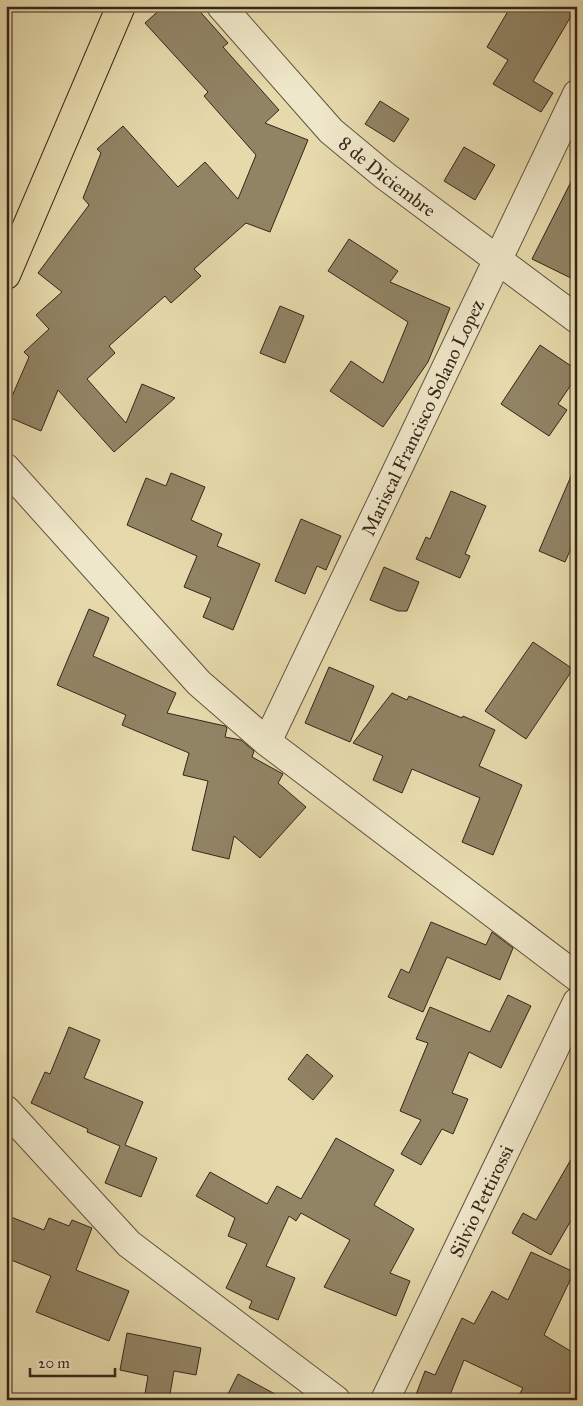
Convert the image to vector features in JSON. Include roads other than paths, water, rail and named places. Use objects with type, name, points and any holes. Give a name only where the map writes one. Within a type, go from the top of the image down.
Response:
[{"type":"main road","points":[[6,274],[121,6]]},
{"type":"street","name":"8 de Diciembre","points":[[221,6],[330,131],[384,175],[577,319]]},
{"type":"street","name":"Mariscal Francisco Solano Lopez","points":[[266,742],[577,94]]},
{"type":"street","points":[[6,468],[199,683],[266,742],[577,978]]},
{"type":"street","name":"Silvio Pettirossi","points":[[385,1400],[577,1002]]},
{"type":"street","points":[[6,1110],[129,1244],[336,1400]]}]
